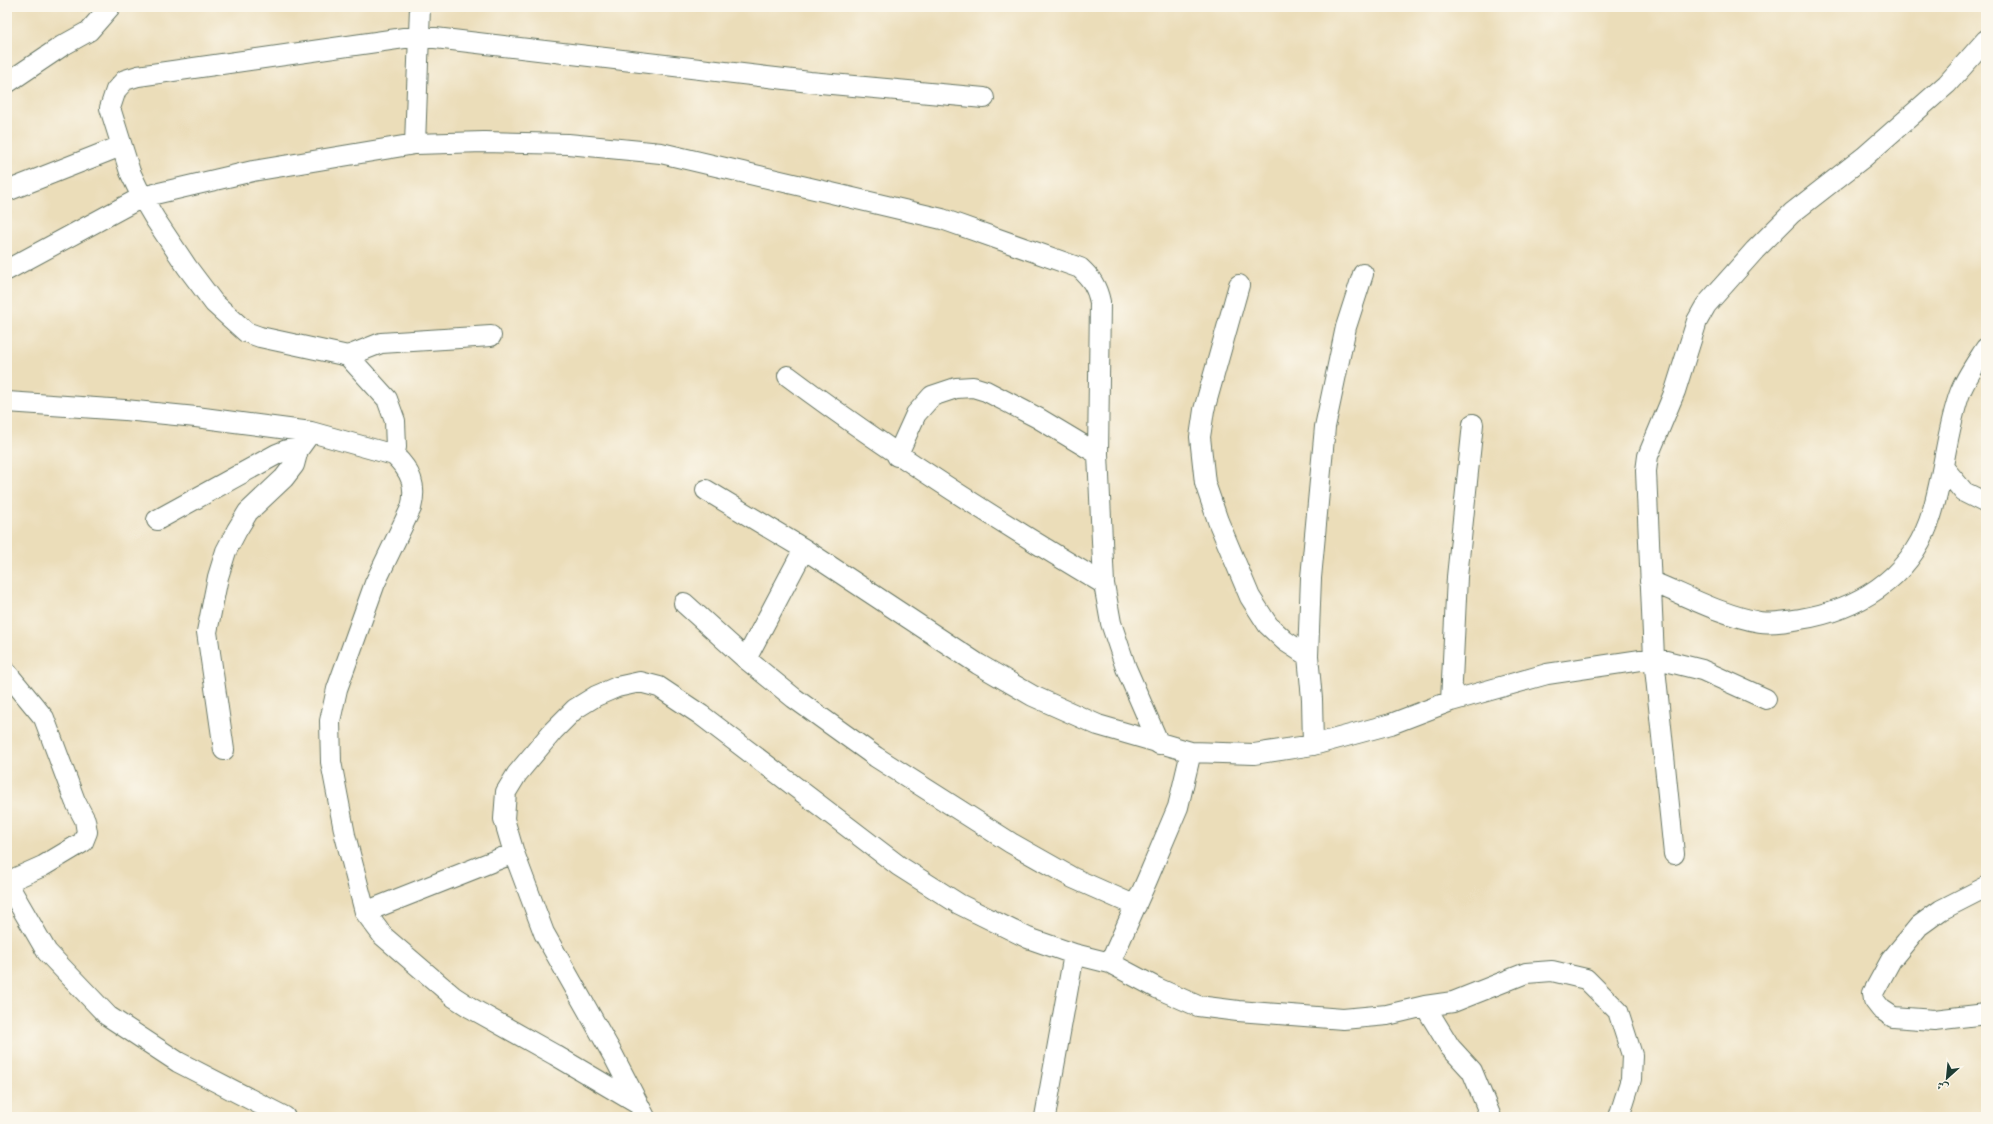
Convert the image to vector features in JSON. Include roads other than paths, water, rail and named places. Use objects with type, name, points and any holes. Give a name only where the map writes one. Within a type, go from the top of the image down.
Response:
[{"type":"street","points":[[7,84],[62,46],[89,31],[110,7]]},
{"type":"street","points":[[415,144],[420,7]]},
{"type":"street","points":[[491,336],[381,343],[348,356],[260,337],[246,332],[214,303],[187,267],[142,197],[121,146],[110,108],[116,90],[125,80],[138,76],[418,36],[810,82],[984,98]]},
{"type":"street","points":[[1674,854],[1654,658],[1646,485],[1648,456],[1675,391],[1697,321],[1706,305],[1755,250],[1792,213],[1864,157],[1947,84],[1986,40]]},
{"type":"street","points":[[7,270],[142,197],[253,171],[415,144],[484,142],[568,144],[661,152],[942,219],[1080,268],[1091,278],[1098,291],[1100,302],[1098,454],[1104,584],[1111,623],[1159,744]]},
{"type":"street","points":[[7,191],[121,146]]},
{"type":"street","points":[[1313,745],[1312,699],[1308,656],[1311,578],[1325,427],[1346,327],[1363,274]]},
{"type":"street","points":[[1239,285],[1204,410],[1200,437],[1205,482],[1218,521],[1250,597],[1268,624],[1285,642],[1308,656]]},
{"type":"street","points":[[1650,581],[1719,610],[1762,622],[1789,621],[1821,616],[1854,604],[1882,586],[1901,568],[1918,545],[1929,522],[1960,392],[1986,348]]},
{"type":"street","points":[[348,356],[386,399],[395,421],[396,447],[394,455]]},
{"type":"street","points":[[788,376],[897,456],[1104,584]]},
{"type":"street","points":[[897,456],[916,414],[932,396],[956,388],[973,387],[986,391],[1038,418],[1098,454]]},
{"type":"street","points":[[7,402],[125,410],[196,417],[311,432],[394,455],[406,466],[413,486],[414,497],[411,508],[373,590],[338,689],[330,721],[331,762],[345,835],[365,912],[383,936],[454,997],[555,1055],[641,1110]]},
{"type":"street","points":[[1450,701],[1457,577],[1474,424]]},
{"type":"street","points":[[224,750],[207,632],[218,577],[226,551],[248,512],[284,478],[294,465],[298,450],[311,432]]},
{"type":"street","points":[[157,520],[278,454],[287,450],[298,450]]},
{"type":"street","points":[[1943,467],[1964,492],[1986,503]]},
{"type":"street","points":[[706,490],[804,549],[978,664],[1033,696],[1098,726],[1191,752],[1254,754],[1313,745],[1391,724],[1450,701],[1547,674],[1654,658],[1702,670],[1766,699]]},
{"type":"street","points":[[746,659],[804,549]]},
{"type":"street","points":[[684,603],[746,659],[876,757],[1011,843],[1073,878],[1136,906]]},
{"type":"street","points":[[7,673],[44,718],[75,801],[85,820],[87,832],[82,842],[43,866],[7,883],[47,952],[108,1016],[178,1062],[285,1117]]},
{"type":"street","points":[[641,1110],[614,1057],[544,933],[514,853],[504,819],[506,792],[517,774],[552,731],[575,709],[617,687],[640,682],[659,687],[701,715],[899,866],[959,904],[1028,938],[1074,954],[1110,963],[1157,988],[1198,1006],[1238,1012],[1343,1019],[1387,1015],[1425,1006],[1453,1002],[1526,973],[1552,971],[1586,979],[1618,1011],[1632,1055],[1631,1079],[1619,1117]]},
{"type":"street","points":[[1110,963],[1178,807],[1191,752]]},
{"type":"street","points":[[365,912],[514,853]]},
{"type":"street","points":[[1986,887],[1941,910],[1919,926],[1891,960],[1873,993],[1874,1000],[1880,1010],[1893,1017],[1934,1020],[1986,1014]]},
{"type":"street","points":[[1045,1117],[1074,954]]},
{"type":"street","points":[[1425,1006],[1450,1047],[1472,1071],[1490,1117]]}]
